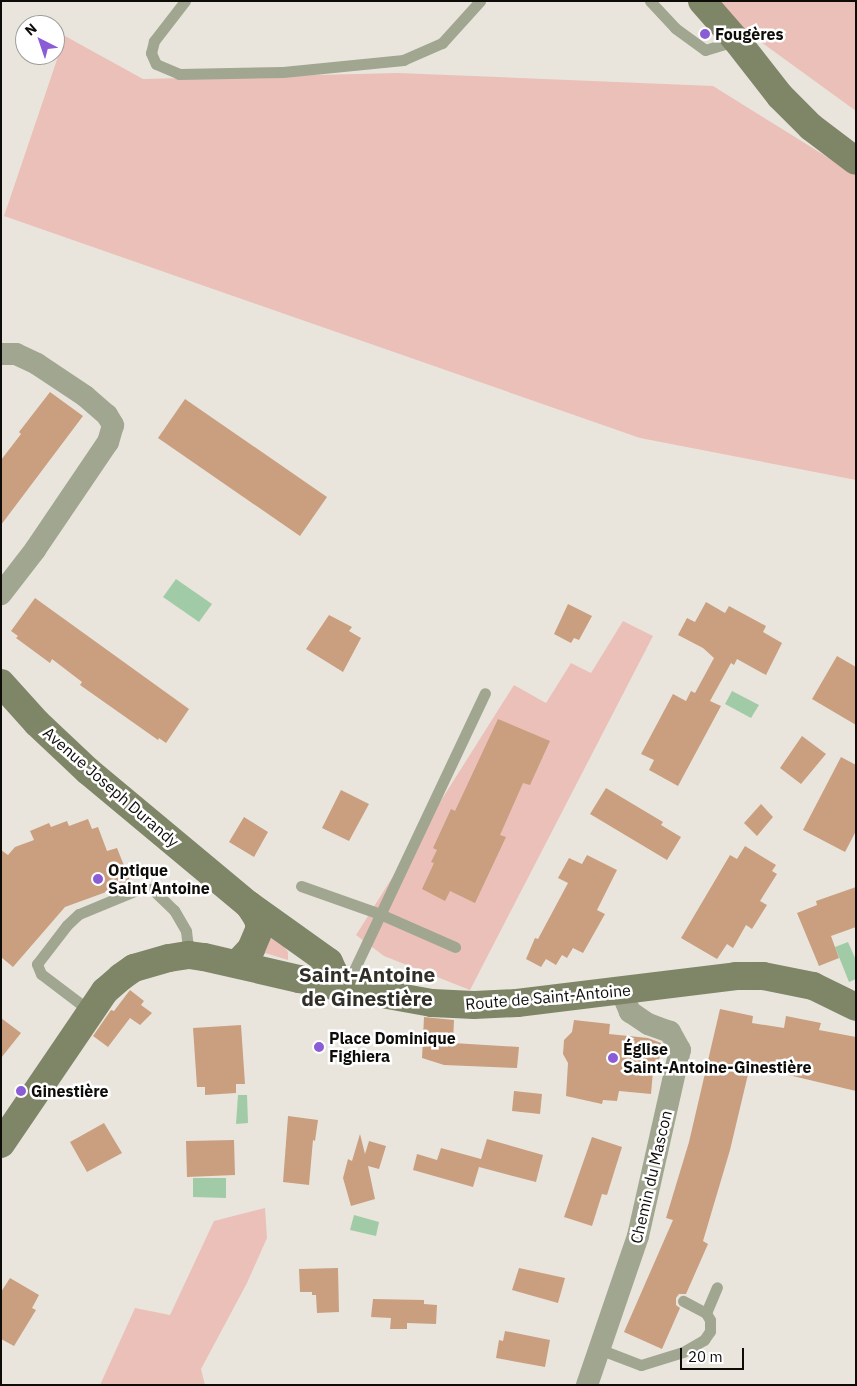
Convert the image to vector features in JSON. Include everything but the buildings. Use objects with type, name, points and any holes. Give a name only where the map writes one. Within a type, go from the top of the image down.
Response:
[{"type":"street","points":[[702,1],[737,40],[780,96],[811,127],[856,161]]},
{"type":"street","points":[[1,354],[16,354],[37,364],[85,396],[107,415],[113,425],[108,442],[35,550],[1,594]]},
{"type":"street","name":"Avenue Joseph Durandy","points":[[1,683],[37,723],[88,772],[249,905],[330,962],[339,987]]},
{"type":"street","points":[[238,964],[251,949],[260,928],[258,919],[249,905]]},
{"type":"street","points":[[283,928],[297,952],[299,979]]},
{"type":"street","points":[[1,1144],[104,991],[134,968],[169,958],[188,955]]},
{"type":"street","name":"Route de Saint-Antoine","points":[[188,955],[403,999],[474,1005],[517,1003],[736,976],[763,976],[813,986],[856,1007]]},
{"type":"street","name":"Chemin du Mascon","points":[[587,1385],[638,1236],[680,1050],[670,1032],[648,1024],[630,1012],[626,1002],[625,991]]},
{"type":"lane","points":[[185,1],[154,41],[152,53],[156,64],[179,74],[283,72],[403,60],[442,43],[480,1]]},
{"type":"lane","points":[[650,1],[676,28],[705,50],[737,40]]},
{"type":"lane","points":[[339,987],[380,914],[485,693]]},
{"type":"lane","points":[[301,886],[380,914],[455,947]]},
{"type":"lane","points":[[90,1010],[41,974],[37,964],[67,925],[79,914],[136,890],[152,889],[174,910],[186,931],[188,955]]},
{"type":"lane","points":[[706,1313],[717,1287]]},
{"type":"lane","points":[[599,1349],[641,1365],[683,1352],[704,1340],[710,1331],[710,1320],[706,1313],[683,1301]]},
{"type":"shaded area","points":[[715,1],[856,1],[856,111],[736,24]]},
{"type":"shaded area","points":[[65,36],[143,79],[398,73],[713,86],[856,175],[856,480],[640,438],[4,216],[55,65],[65,65]]},
{"type":"shaded area","points":[[176,579],[212,604],[199,622],[163,597]]},
{"type":"shaded area","points":[[623,621],[653,636],[470,990],[384,956],[356,935],[514,685],[546,703],[571,663],[591,673]]},
{"type":"shaded area","points":[[732,691],[759,705],[751,718],[725,704]]},
{"type":"shaded area","points":[[266,936],[276,936],[288,952],[288,960],[262,952]]},
{"type":"shaded area","points":[[848,942],[856,960],[856,979],[849,982],[835,947]]},
{"type":"shaded area","points":[[238,1095],[247,1095],[248,1123],[236,1124]]},
{"type":"shaded area","points":[[193,1178],[226,1178],[226,1198],[193,1197]]},
{"type":"shaded area","points":[[265,1208],[267,1238],[247,1283],[201,1369],[205,1385],[100,1385],[135,1308],[170,1315],[214,1221]]},
{"type":"shaded area","points":[[354,1215],[379,1222],[376,1236],[350,1230]]},
{"type":"place","name":"Fougères","points":[[705,34]]},
{"type":"place","name":"Optique Saint Antoine","points":[[98,879]]},
{"type":"place","name":"Place Dominique Fighiera","points":[[319,1047]]},
{"type":"place","name":"Église Saint-Antoine-Ginestière","points":[[613,1058]]},
{"type":"place","name":"Ginestière","points":[[21,1091]]},
{"type":"district","name":"Saint-Antoine de Ginestière","points":[[367,986]]}]
